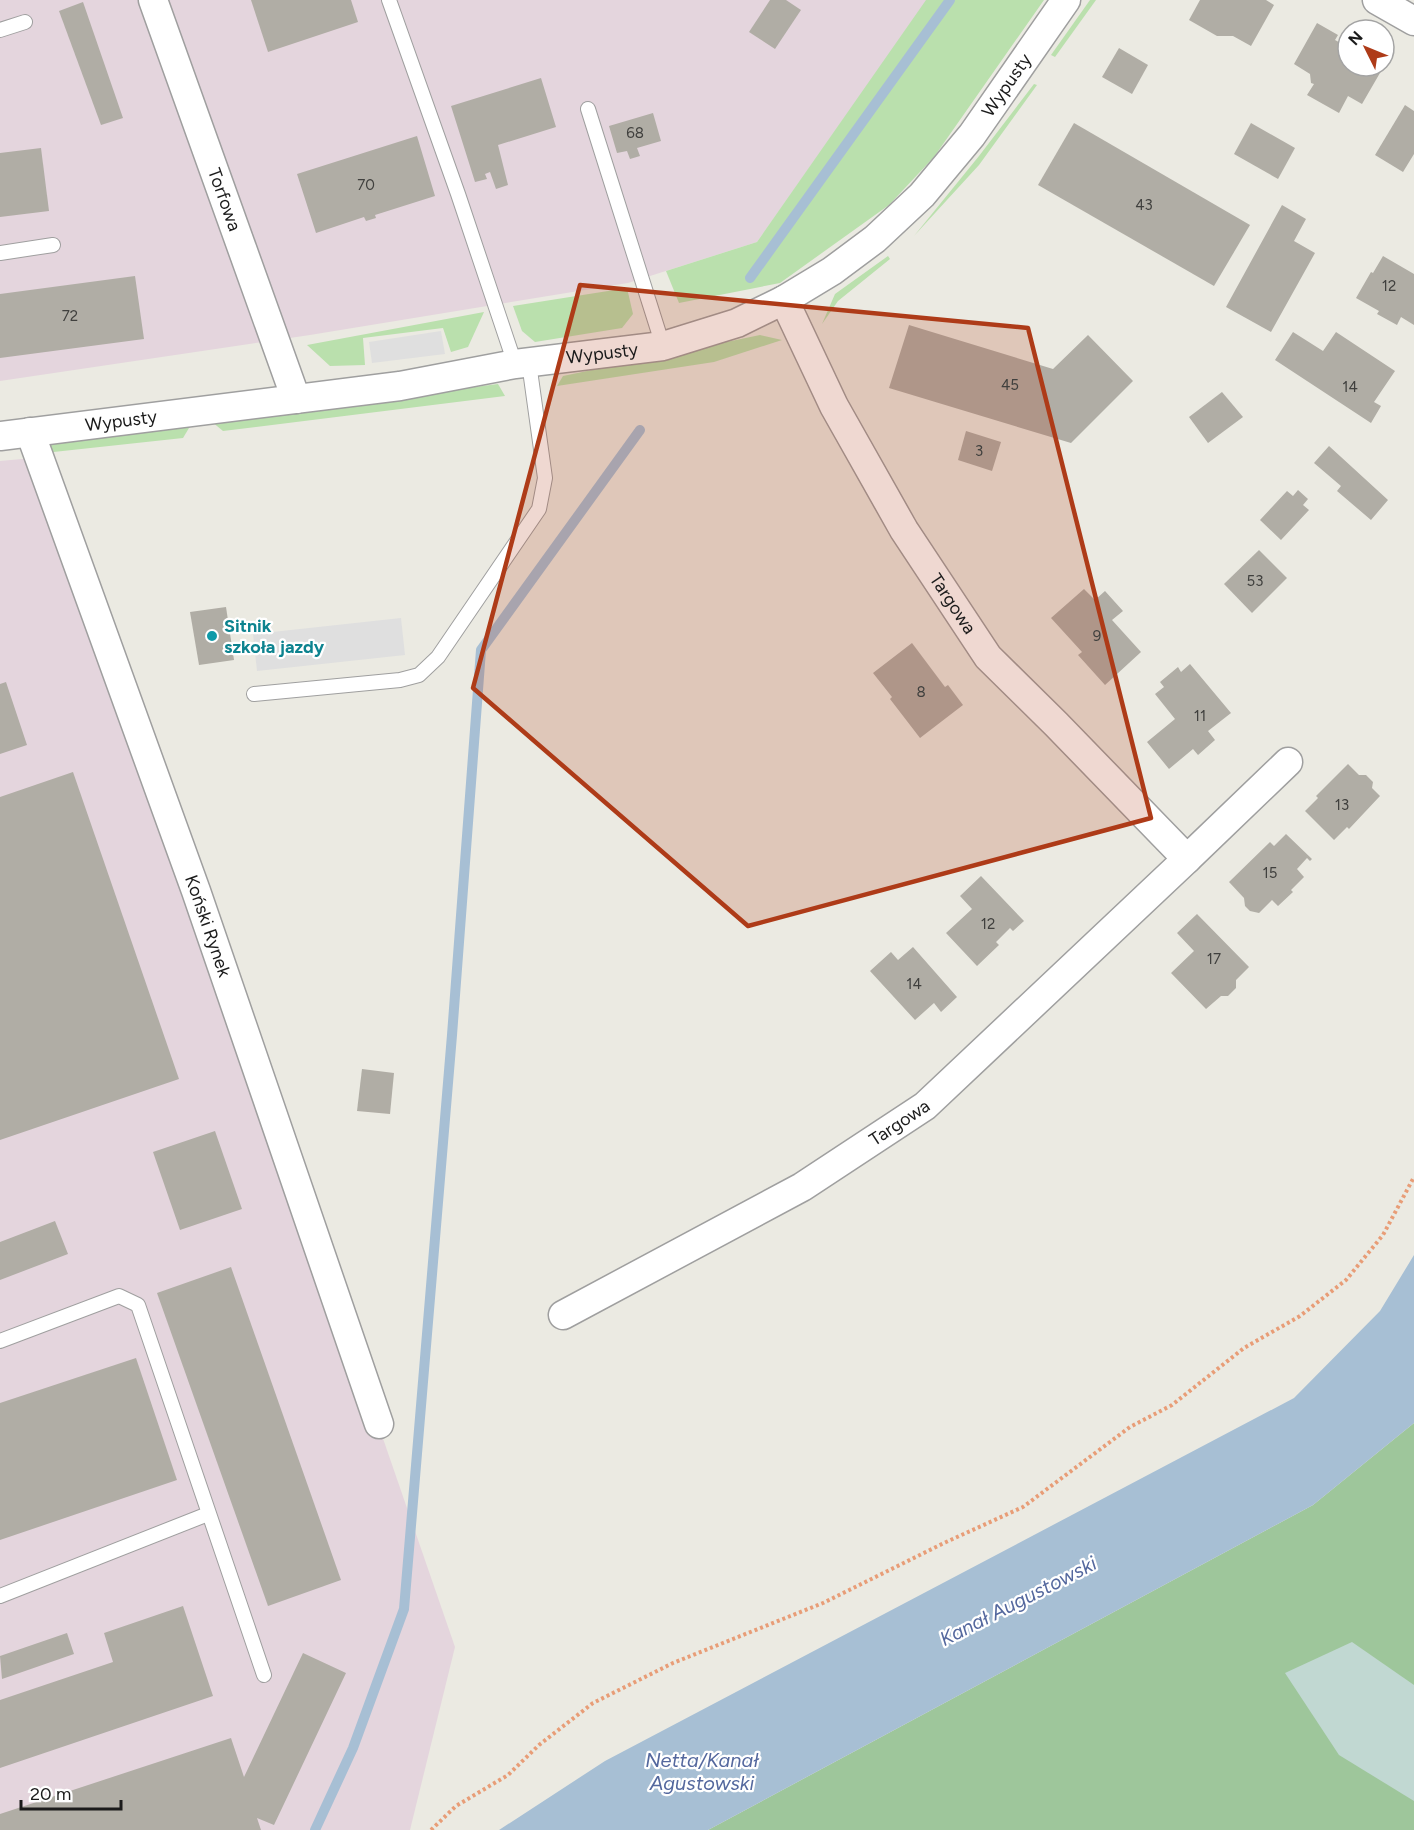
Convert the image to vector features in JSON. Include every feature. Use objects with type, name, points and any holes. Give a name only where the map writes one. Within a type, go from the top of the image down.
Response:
[{"type":"street","name":"Torfowa","points":[[153,0],[296,399]]},
{"type":"street","name":"Wypusty","points":[[0,436],[400,386],[522,363],[663,346],[737,323],[784,300],[832,271],[876,239],[922,195],[972,135],[1066,0]]},
{"type":"street","points":[[1377,0],[1414,21]]},
{"type":"street","name":"Targowa","points":[[784,300],[834,406],[904,530],[988,657],[1187,859]]},
{"type":"street","name":"Koński Rynek","points":[[30,432],[196,891],[379,1424]]},
{"type":"street","name":"Targowa","points":[[563,1315],[802,1187],[925,1106],[1288,762]]},
{"type":"lane","points":[[254,694],[400,680],[419,675],[438,657],[539,509],[545,478],[522,363],[458,194],[389,0]]},
{"type":"lane","points":[[0,30],[25,22]]},
{"type":"lane","points":[[588,109],[663,346]]},
{"type":"lane","points":[[0,253],[53,245]]},
{"type":"lane","points":[[0,1341],[119,1296],[138,1305],[264,1675]]},
{"type":"lane","points":[[0,1596],[208,1514]]},
{"type":"path","points":[[431,1830],[456,1806],[508,1775],[539,1745],[593,1703],[673,1664],[823,1603],[1023,1507],[1130,1427],[1172,1405],[1244,1348],[1300,1316],[1346,1280],[1383,1235],[1414,1177]]},
{"type":"highlighted area","points":[[580,285],[1028,328],[1151,818],[748,926],[473,688]]},
{"type":"shaded area","points":[[0,0],[927,0],[757,242],[628,283],[310,335],[0,381]]},
{"type":"shaded area","points":[[441,331],[445,354],[372,363],[369,342]]},
{"type":"shaded area","points":[[44,457],[455,1647],[410,1830],[0,1830],[0,461]]},
{"type":"shaded area","points":[[401,618],[405,655],[257,671],[253,634]]},
{"type":"shaded area","points":[[1352,1642],[1414,1685],[1414,1801],[1339,1755],[1285,1673]]},
{"type":"green space","points":[[926,0],[1044,0],[934,157],[889,205],[780,283],[679,303],[666,271],[757,242]]},
{"type":"green space","points":[[1090,0],[1096,0],[1055,57],[1051,55]]},
{"type":"green space","points":[[1034,84],[1037,85],[979,165],[914,236],[979,156]]},
{"type":"green space","points":[[888,256],[890,259],[838,301],[822,324],[835,294]]},
{"type":"green space","points":[[627,288],[633,314],[622,328],[535,342],[522,331],[513,306]]},
{"type":"green space","points":[[484,312],[468,347],[451,352],[443,328],[363,338],[365,365],[330,366],[307,345]]},
{"type":"green space","points":[[760,335],[782,340],[714,362],[557,386],[563,376]]},
{"type":"green space","points":[[498,384],[505,396],[223,431],[211,421]]},
{"type":"green space","points":[[192,423],[183,438],[35,454],[48,444]]},
{"type":"green space","points":[[1414,1423],[1414,1830],[708,1830],[1313,1505]]},
{"type":"water","name":"Netta/Kanał Agustowski","points":[[1414,1255],[1414,1423],[1313,1505],[708,1830],[499,1830],[605,1761],[1294,1398],[1380,1311]]},
{"type":"building","points":[[251,0],[351,0],[358,22],[268,52]]},
{"type":"building","points":[[770,0],[786,0],[801,10],[775,49],[749,32]]},
{"type":"building","points":[[1200,0],[1266,0],[1274,5],[1251,46],[1233,36],[1217,36],[1189,20]]},
{"type":"building","points":[[83,2],[123,118],[101,125],[59,11]]},
{"type":"building","points":[[1317,23],[1336,34],[1336,78],[1377,78],[1362,104],[1348,96],[1339,113],[1307,95],[1314,84],[1311,83],[1310,74],[1294,64]]},
{"type":"building","points":[[1119,48],[1148,65],[1132,94],[1102,77]]},
{"type":"building","points":[[541,78],[556,127],[498,145],[508,185],[496,189],[490,172],[485,174],[487,179],[475,182],[451,106]]},
{"type":"building","points":[[1405,105],[1414,111],[1414,154],[1403,172],[1375,155]]},
{"type":"building","points":[[653,113],[661,141],[637,148],[640,156],[630,159],[627,151],[617,153],[609,126]]},
{"type":"building","points":[[1074,123],[1250,225],[1214,286],[1038,185]]},
{"type":"building","points":[[1251,123],[1295,148],[1278,179],[1234,154]]},
{"type":"building","points":[[417,136],[435,196],[375,215],[376,218],[366,221],[364,217],[316,233],[297,174]]},
{"type":"building","points":[[41,148],[49,211],[0,217],[0,153]]},
{"type":"building","points":[[1282,205],[1306,219],[1294,241],[1315,253],[1271,332],[1226,307]]},
{"type":"building","points":[[1383,256],[1414,274],[1414,325],[1401,317],[1397,325],[1377,314],[1379,311],[1356,298]]},
{"type":"building","points":[[135,276],[144,339],[0,358],[0,294]]},
{"type":"building","points":[[909,325],[1053,369],[1088,335],[1133,381],[1071,443],[889,388]]},
{"type":"building","points":[[1293,332],[1323,351],[1336,332],[1395,371],[1374,402],[1381,406],[1371,423],[1275,360]]},
{"type":"building","points":[[1222,392],[1243,417],[1208,443],[1189,417]]},
{"type":"building","points":[[966,431],[1001,442],[992,471],[958,460]]},
{"type":"building","points":[[1329,446],[1388,500],[1371,520],[1337,491],[1341,486],[1314,463]]},
{"type":"building","points":[[1298,490],[1308,499],[1303,505],[1309,510],[1281,540],[1260,520],[1287,491],[1293,496]]},
{"type":"building","points":[[1259,550],[1287,578],[1252,613],[1224,584]]},
{"type":"building","points":[[1084,589],[1095,600],[1105,591],[1123,611],[1112,620],[1141,652],[1105,685],[1078,655],[1082,652],[1051,618]]},
{"type":"building","name":"Sitnik szkoła jazdy","points":[[226,607],[234,660],[199,665],[190,612]]},
{"type":"building","points":[[912,643],[945,687],[948,685],[963,705],[920,738],[873,673]]},
{"type":"building","points":[[1190,664],[1231,713],[1208,731],[1215,740],[1198,755],[1193,749],[1169,769],[1147,742],[1175,719],[1155,694],[1164,687],[1160,682],[1178,667],[1181,672]]},
{"type":"building","points":[[6,682],[27,745],[0,754],[0,684]]},
{"type":"building","points":[[1348,764],[1359,775],[1366,775],[1373,782],[1372,788],[1380,796],[1349,829],[1347,827],[1334,840],[1305,811],[1318,798],[1316,796]]},
{"type":"building","points":[[73,772],[179,1079],[0,1140],[0,797]]},
{"type":"building","points":[[1286,834],[1312,859],[1310,861],[1307,858],[1297,869],[1304,877],[1291,890],[1293,892],[1278,906],[1272,900],[1259,913],[1250,911],[1245,906],[1244,898],[1229,882],[1270,842],[1274,846]]},
{"type":"building","points":[[981,876],[1024,921],[1013,931],[1010,928],[996,942],[999,945],[977,966],[946,933],[972,909],[960,896]]},
{"type":"building","points":[[1197,914],[1249,967],[1236,980],[1236,988],[1228,996],[1221,996],[1206,1009],[1171,973],[1194,951],[1177,933]]},
{"type":"building","points":[[913,947],[957,997],[941,1012],[934,1003],[915,1020],[870,971],[891,952],[898,960]]},
{"type":"building","points":[[362,1069],[394,1073],[390,1114],[357,1111]]},
{"type":"building","points":[[215,1131],[242,1209],[180,1230],[153,1152]]},
{"type":"building","points":[[55,1221],[68,1254],[0,1280],[0,1242]]},
{"type":"building","points":[[231,1267],[341,1580],[268,1606],[157,1293]]},
{"type":"building","points":[[136,1358],[177,1480],[0,1540],[0,1403]]},
{"type":"building","points":[[183,1606],[213,1696],[0,1768],[0,1700],[113,1662],[104,1633]]},
{"type":"building","points":[[67,1633],[74,1654],[2,1679],[0,1656]]},
{"type":"building","points":[[303,1653],[346,1673],[274,1825],[257,1818],[261,1830],[0,1830],[0,1814],[231,1738],[244,1777]]},
{"type":"waterway","points":[[750,278],[950,0]]},
{"type":"waterway","points":[[315,1830],[353,1748],[404,1609],[452,1035],[481,650],[640,430]]},
{"type":"place","name":"Sitnik szkoła jazdy","points":[[212,636]]},
{"type":"water label","name":"Kanał Augustowski","points":[[1018,1601]]}]
